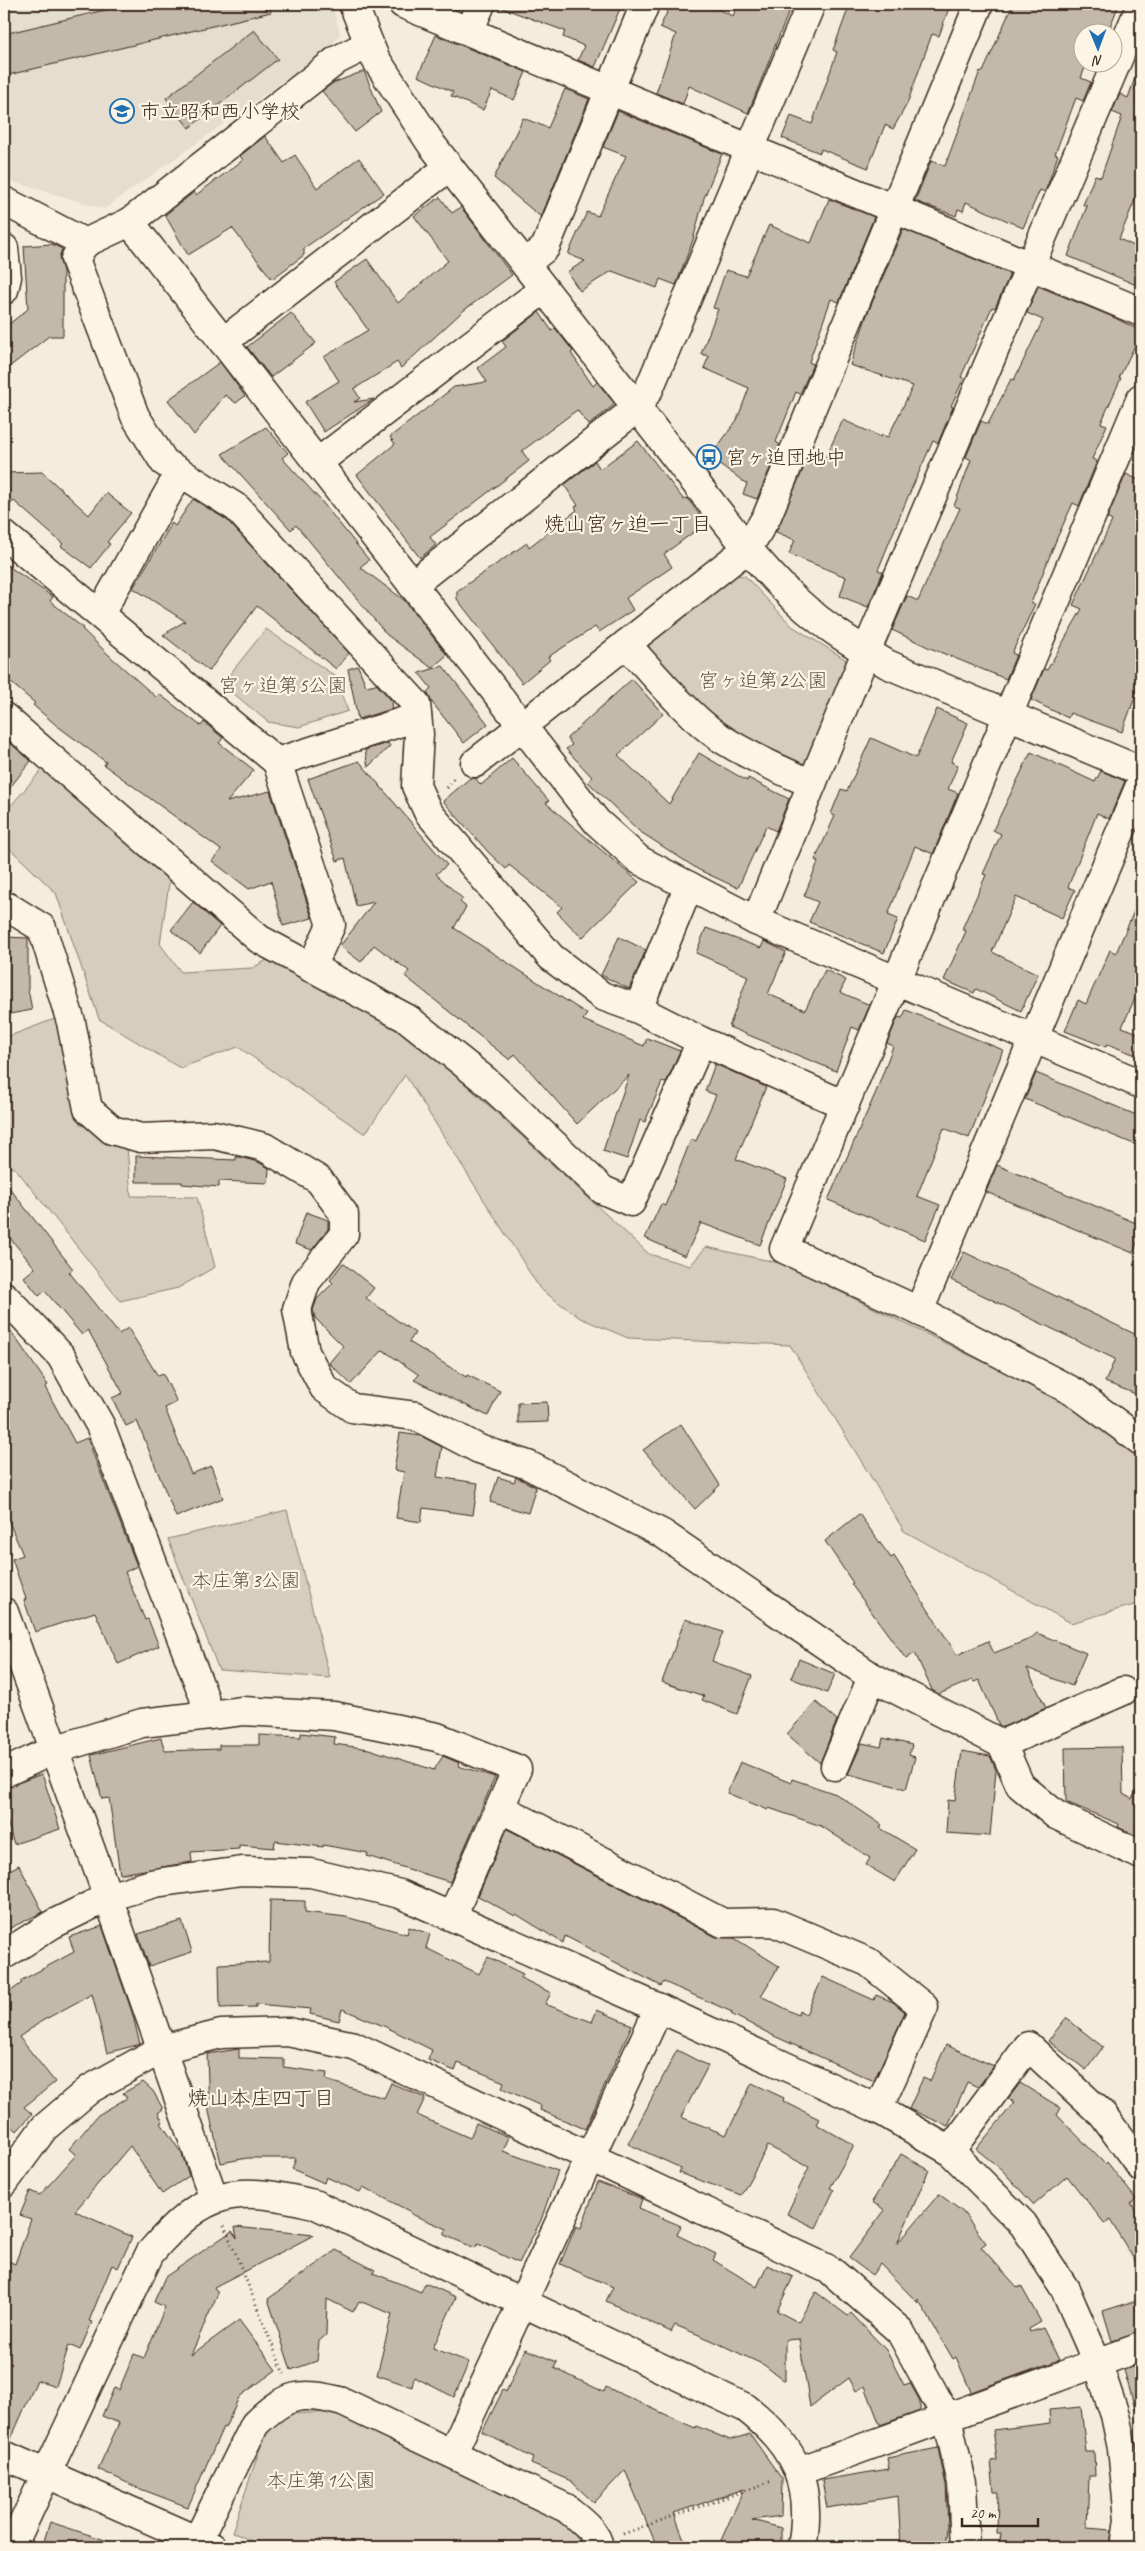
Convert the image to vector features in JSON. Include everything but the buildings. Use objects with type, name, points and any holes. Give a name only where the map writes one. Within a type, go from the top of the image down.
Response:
[{"type":"street","points":[[352,4],[369,44],[400,98],[449,167],[748,548],[800,605],[866,652],[887,664],[1141,771]]},
{"type":"street","points":[[403,4],[1141,312]]},
{"type":"street","points":[[469,31],[481,4]]},
{"type":"street","points":[[525,264],[544,248],[645,4]]},
{"type":"street","points":[[412,585],[637,408],[649,389],[811,4]]},
{"type":"street","points":[[475,763],[748,548],[767,516],[979,4]]},
{"type":"street","points":[[756,921],[866,652],[1141,5]]},
{"type":"street","points":[[369,44],[337,60],[130,222],[86,243],[75,259],[136,416],[164,462],[237,508],[416,704],[416,786],[428,812],[551,957],[602,996],[638,1009],[701,1041],[845,1105]]},
{"type":"street","points":[[223,342],[449,167]]},
{"type":"street","points":[[6,209],[86,243]]},
{"type":"street","points":[[130,222],[597,822],[639,860],[756,921],[1141,1084]]},
{"type":"street","points":[[4,248],[8,277],[4,290]]},
{"type":"street","points":[[317,463],[544,289]]},
{"type":"street","points":[[1141,398],[784,1249],[919,1311],[1076,1393],[1141,1441]]},
{"type":"street","points":[[100,614],[180,472]]},
{"type":"street","points":[[4,535],[277,762],[331,926],[311,968]]},
{"type":"street","points":[[626,644],[672,694],[718,736],[750,755],[812,784]]},
{"type":"street","points":[[4,717],[258,939],[408,1019],[486,1081],[603,1190],[631,1202],[701,1041]]},
{"type":"street","points":[[277,762],[417,717]]},
{"type":"street","points":[[919,1311],[1141,783]]},
{"type":"street","points":[[638,1009],[689,886]]},
{"type":"street","points":[[4,907],[8,907],[42,928],[71,1022],[88,1109],[112,1130],[141,1138],[214,1135],[264,1147],[319,1180],[344,1214],[344,1234],[306,1282],[297,1309],[305,1352],[324,1388],[352,1408],[416,1416],[479,1449],[528,1465],[663,1534],[872,1677],[1002,1744],[1020,1785],[1056,1815],[1141,1855]]},
{"type":"street","points":[[4,1296],[61,1356],[100,1425],[204,1697],[206,1715]]},
{"type":"street","points":[[4,1612],[108,1897],[214,2199]]},
{"type":"street","points":[[835,1766],[872,1677]]},
{"type":"street","points":[[1002,1744],[1123,1691]]},
{"type":"street","points":[[4,1773],[53,1750],[142,1723],[243,1711],[334,1716],[437,1737],[517,1769],[452,1916]]},
{"type":"street","points":[[500,1808],[723,1922],[773,1922],[868,1962],[924,2007],[878,2109]]},
{"type":"street","points":[[4,1955],[53,1924],[108,1897],[156,1883],[242,1870],[311,1873],[400,1894],[659,2008],[878,2109],[950,2151],[1023,2224],[1065,2289],[1097,2362],[1115,2415],[1132,2446],[1129,2519],[1125,2547]]},
{"type":"street","points":[[453,2452],[522,2300],[592,2156],[659,2008]]},
{"type":"street","points":[[4,2183],[44,2128],[82,2096],[162,2049],[221,2034],[288,2032],[354,2046],[592,2156],[830,2270],[900,2331],[947,2418],[962,2483],[965,2547]]},
{"type":"street","points":[[950,2151],[1028,2046],[1104,2115],[1141,2167]]},
{"type":"street","points":[[12,2547],[48,2474],[150,2253],[172,2228],[195,2209],[214,2199],[241,2193],[271,2194],[314,2204],[522,2300],[746,2408],[770,2426],[790,2453],[799,2471],[807,2520],[802,2547]]},
{"type":"street","points":[[799,2471],[1141,2347]]},
{"type":"street","points":[[4,2455],[201,2545],[255,2424],[270,2409],[285,2400],[313,2394],[343,2402],[453,2452],[566,2508],[587,2525],[599,2545]]},
{"type":"path","points":[[428,812],[460,770],[475,763]]},
{"type":"path","points":[[214,2199],[294,2398]]},
{"type":"path","points":[[599,2545],[799,2471]]},
{"type":"shaded area","name":"市立昭和西小学校","points":[[4,4],[332,4],[340,34],[330,48],[104,209],[14,182],[4,175]]},
{"type":"green space","name":"宮ヶ迫第2公園","points":[[729,574],[745,576],[792,626],[845,659],[848,676],[810,762],[801,766],[726,731],[649,653],[649,640]]},
{"type":"green space","name":"宮ヶ迫第5公園","points":[[266,629],[335,676],[348,711],[299,727],[268,722],[222,684]]},
{"type":"green space","points":[[44,767],[170,877],[160,944],[181,972],[252,968],[267,960],[407,1030],[649,1254],[690,1266],[706,1247],[784,1264],[1075,1407],[1141,1453],[1141,1603],[1071,1623],[904,1531],[790,1345],[628,1338],[580,1318],[540,1289],[405,1075],[365,1134],[238,1047],[180,1068],[99,1019],[56,893],[4,843],[4,806],[8,809]]},
{"type":"green space","points":[[57,1018],[80,1124],[127,1147],[131,1196],[197,1197],[215,1267],[178,1288],[120,1301],[16,1169],[4,1165],[4,1038]]},
{"type":"green space","name":"本庄第3公園","points":[[287,1510],[330,1678],[219,1670],[168,1539]]},
{"type":"green space","name":"本庄第1公園","points":[[332,2412],[572,2521],[589,2547],[264,2547],[232,2532],[266,2430],[289,2414]]},
{"type":"place","name":"市立昭和西小学校","points":[[122,111]]},
{"type":"place","name":"宮ヶ迫団地中","points":[[709,457]]},
{"type":"district","name":"焼山宮ヶ迫一丁目","points":[[628,524]]},
{"type":"district","name":"焼山本庄四丁目","points":[[261,2098]]}]
